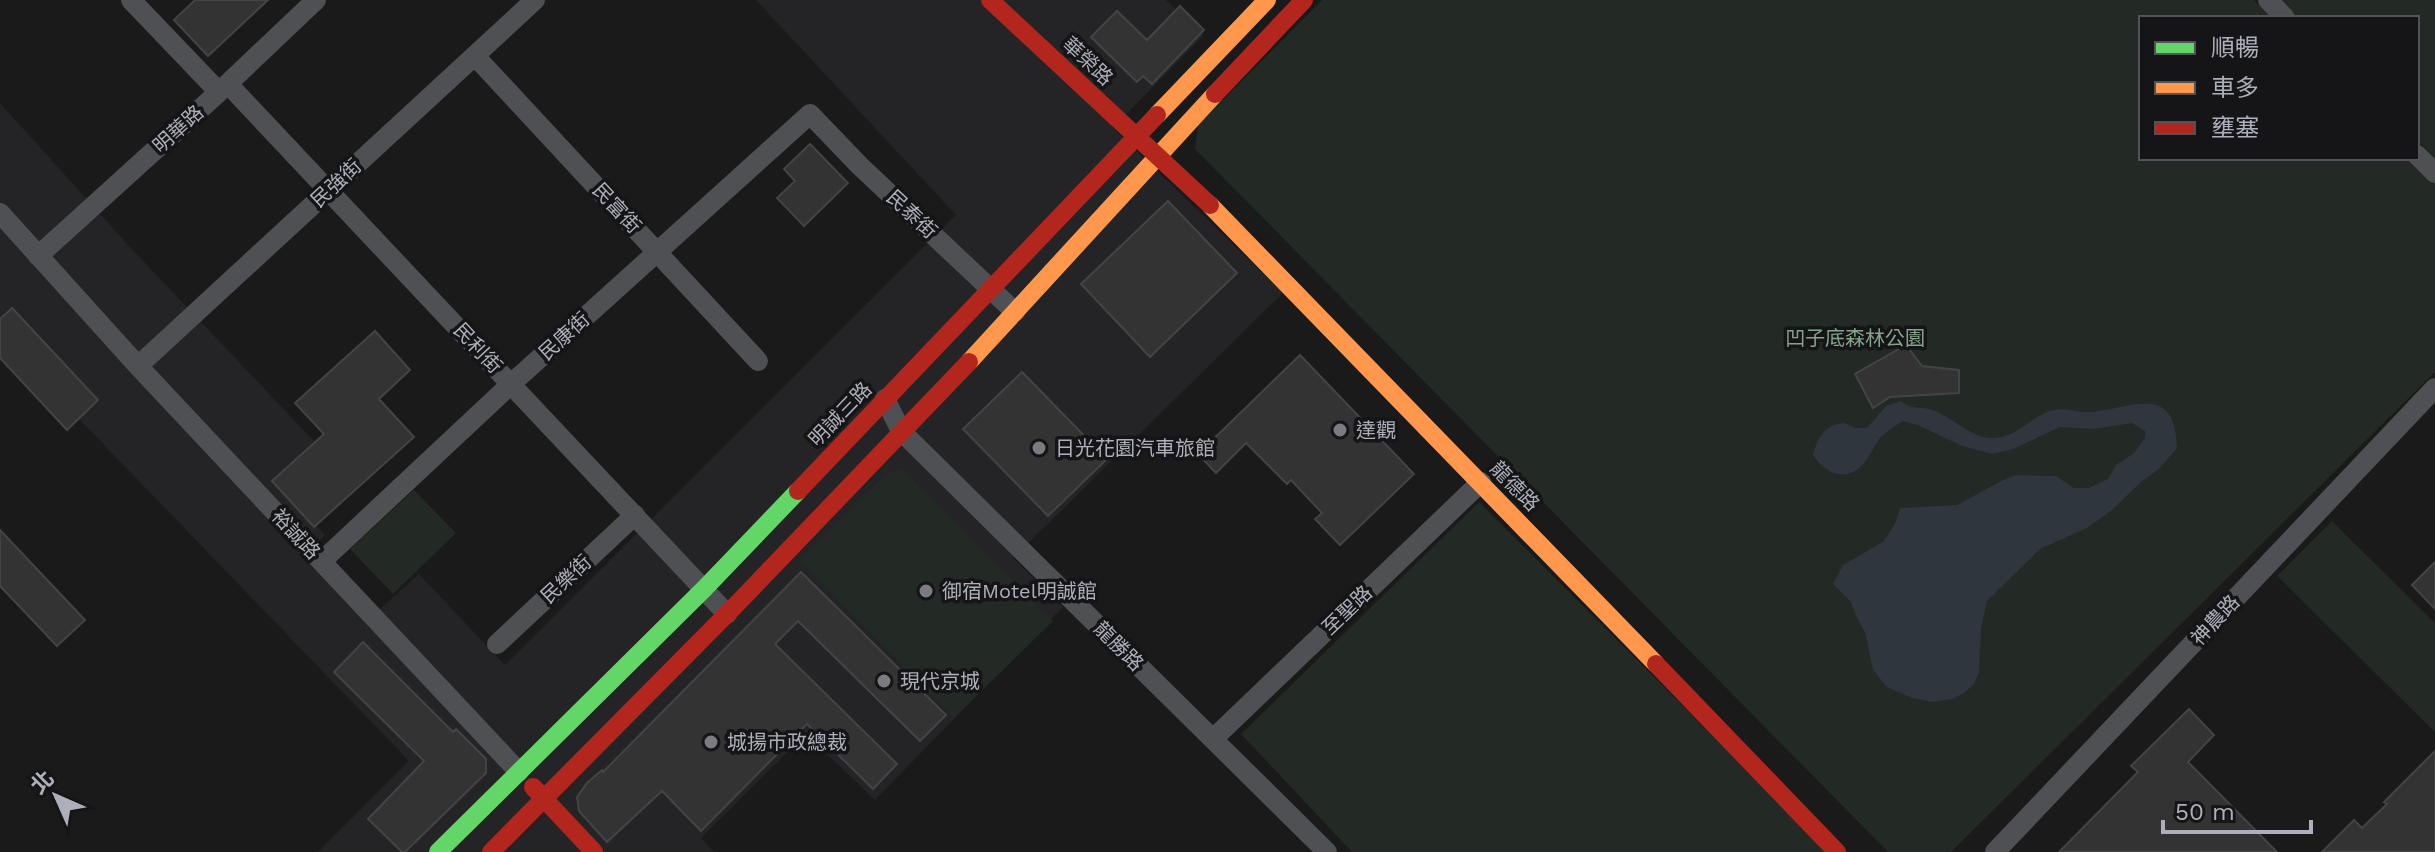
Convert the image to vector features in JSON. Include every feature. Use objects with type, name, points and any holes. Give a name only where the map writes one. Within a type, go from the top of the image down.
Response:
[{"type":"street","name":"民利街","points":[[131,0],[329,190],[727,614]]},
{"type":"street","name":"明華路","points":[[38,256],[224,88],[316,0]]},
{"type":"street","name":"民強街","points":[[138,366],[535,0]]},
{"type":"street","name":"華榮路","points":[[990,0],[1157,154]]},
{"type":"street","name":"明誠三路","points":[[438,852],[704,589],[1267,0]]},
{"type":"street","points":[[491,852],[727,614],[1015,312],[1157,154],[1304,0]]},
{"type":"street","points":[[2268,0],[2283,16]]},
{"type":"street","name":"民富街","points":[[475,56],[758,361]]},
{"type":"street","name":"民康街","points":[[322,561],[511,384],[810,114]]},
{"type":"street","name":"民泰街","points":[[810,114],[860,166],[1015,312]]},
{"type":"street","name":"龍德路","points":[[1157,154],[1481,482],[1837,852]]},
{"type":"street","points":[[2419,157],[2435,173]]},
{"type":"street","name":"裕誠路","points":[[0,213],[138,366],[594,852]]},
{"type":"street","name":"神農路","points":[[1995,852],[2435,388]]},
{"type":"street","name":"龍勝路","points":[[885,399],[901,431],[1327,852]]},
{"type":"street","name":"至聖路","points":[[1213,739],[1481,482]]},
{"type":"street","name":"民樂街","points":[[497,644],[635,515]]},
{"type":"shaded area","points":[[756,0],[1166,0],[1203,36],[1113,128],[1283,293],[1013,558],[1063,607],[875,800],[806,734],[701,838],[714,852],[318,852],[409,761],[0,337],[0,103],[129,246],[332,460],[291,498],[325,535],[315,546],[379,610],[419,574],[505,665],[956,215]]},
{"type":"shaded area","points":[[1901,401],[1911,407],[1937,412],[1974,433],[1990,438],[2007,436],[2042,414],[2055,410],[2092,412],[2149,404],[2169,414],[2177,448],[2159,469],[2112,510],[2087,528],[2040,549],[1987,601],[1981,628],[1979,672],[1974,684],[1952,699],[1933,702],[1912,698],[1887,687],[1873,670],[1865,632],[1851,602],[1833,584],[1843,565],[1883,542],[1895,524],[1900,508],[1957,505],[2016,475],[2056,476],[2074,488],[2089,488],[2108,479],[2116,465],[2134,453],[2145,438],[2145,431],[2132,423],[2094,429],[2060,427],[2013,449],[1992,454],[1962,446],[1903,421],[1877,441],[1865,462],[1852,473],[1831,472],[1813,455],[1820,437],[1831,426],[1844,423],[1855,428],[1867,428],[1886,406]]},
{"type":"green space","name":"凹子底森林公園","points":[[1322,0],[2254,0],[2270,16],[2139,16],[2139,160],[2413,160],[2435,182],[2435,372],[1951,852],[1888,852],[1195,149],[1198,125]]},
{"type":"green space","points":[[2279,0],[2435,0],[2435,158],[2419,142],[2419,16],[2295,16]]},
{"type":"green space","name":"御宿Motel明誠館","points":[[901,468],[1053,621],[954,718],[799,560],[887,473]]},
{"type":"green space","points":[[414,490],[456,533],[393,594],[350,549]]},
{"type":"green space","points":[[1479,502],[1829,852],[1352,852],[1241,734]]},
{"type":"green space","points":[[2332,521],[2435,623],[2435,732],[2277,576]]},
{"type":"building","points":[[195,0],[268,0],[208,56],[174,20]]},
{"type":"building","points":[[1180,6],[1204,30],[1152,84],[1143,76],[1137,82],[1091,37],[1117,11],[1147,40]]},
{"type":"building","points":[[810,144],[848,183],[804,226],[777,198],[795,181],[784,169]]},
{"type":"building","points":[[1168,201],[1237,273],[1150,357],[1081,284]]},
{"type":"building","points":[[12,308],[98,400],[67,430],[0,358],[0,319]]},
{"type":"building","points":[[375,331],[410,370],[379,399],[414,437],[314,527],[272,481],[324,434],[295,403]]},
{"type":"building","points":[[1906,345],[1922,366],[1959,370],[1959,393],[1890,397],[1873,408],[1855,374]]},
{"type":"building","points":[[1300,355],[1414,474],[1340,545],[1315,519],[1322,513],[1291,480],[1287,484],[1246,443],[1216,473],[1198,454]]},
{"type":"building","name":"日光花園汽車旅館","points":[[1022,372],[1107,459],[1048,516],[963,429]]},
{"type":"building","points":[[0,530],[85,620],[57,646],[0,586]]},
{"type":"building","points":[[2435,562],[2435,609],[2412,585]]},
{"type":"building","points":[[801,572],[946,715],[920,741],[798,621],[775,644],[897,764],[873,789],[807,724],[701,831],[662,791],[607,842],[579,811],[577,797],[587,783],[603,772]]},
{"type":"building","points":[[363,642],[453,732],[456,729],[486,759],[486,773],[405,852],[368,819],[424,761],[334,672]]},
{"type":"building","points":[[2189,709],[2214,735],[2188,762],[2277,852],[2059,852],[2138,772],[2131,766]]},
{"type":"building","points":[[2435,751],[2435,852],[2322,852],[2354,820],[2362,828]]},
{"type":"traffic: fast","points":[[438,852],[704,589],[798,491]]},
{"type":"traffic: slow","points":[[1157,115],[1267,0]]},
{"type":"traffic: slow","points":[[969,362],[1215,94]]},
{"type":"traffic: slow","points":[[1210,205],[1656,664]]},
{"type":"traffic: jam","points":[[990,0],[1210,205]]},
{"type":"traffic: jam","points":[[1215,94],[1304,0]]},
{"type":"traffic: jam","points":[[798,491],[1157,115]]},
{"type":"traffic: jam","points":[[491,852],[734,607],[969,362]]},
{"type":"traffic: jam","points":[[1656,664],[1837,852]]},
{"type":"traffic: jam","points":[[533,787],[594,852]]},
{"type":"place","name":"達觀","points":[[1340,430]]},
{"type":"place","name":"日光花園汽車旅館","points":[[1039,448]]},
{"type":"place","name":"御宿Motel明誠館","points":[[926,591]]},
{"type":"place","name":"現代京城","points":[[884,681]]},
{"type":"place","name":"城揚市政總裁","points":[[711,742]]}]
